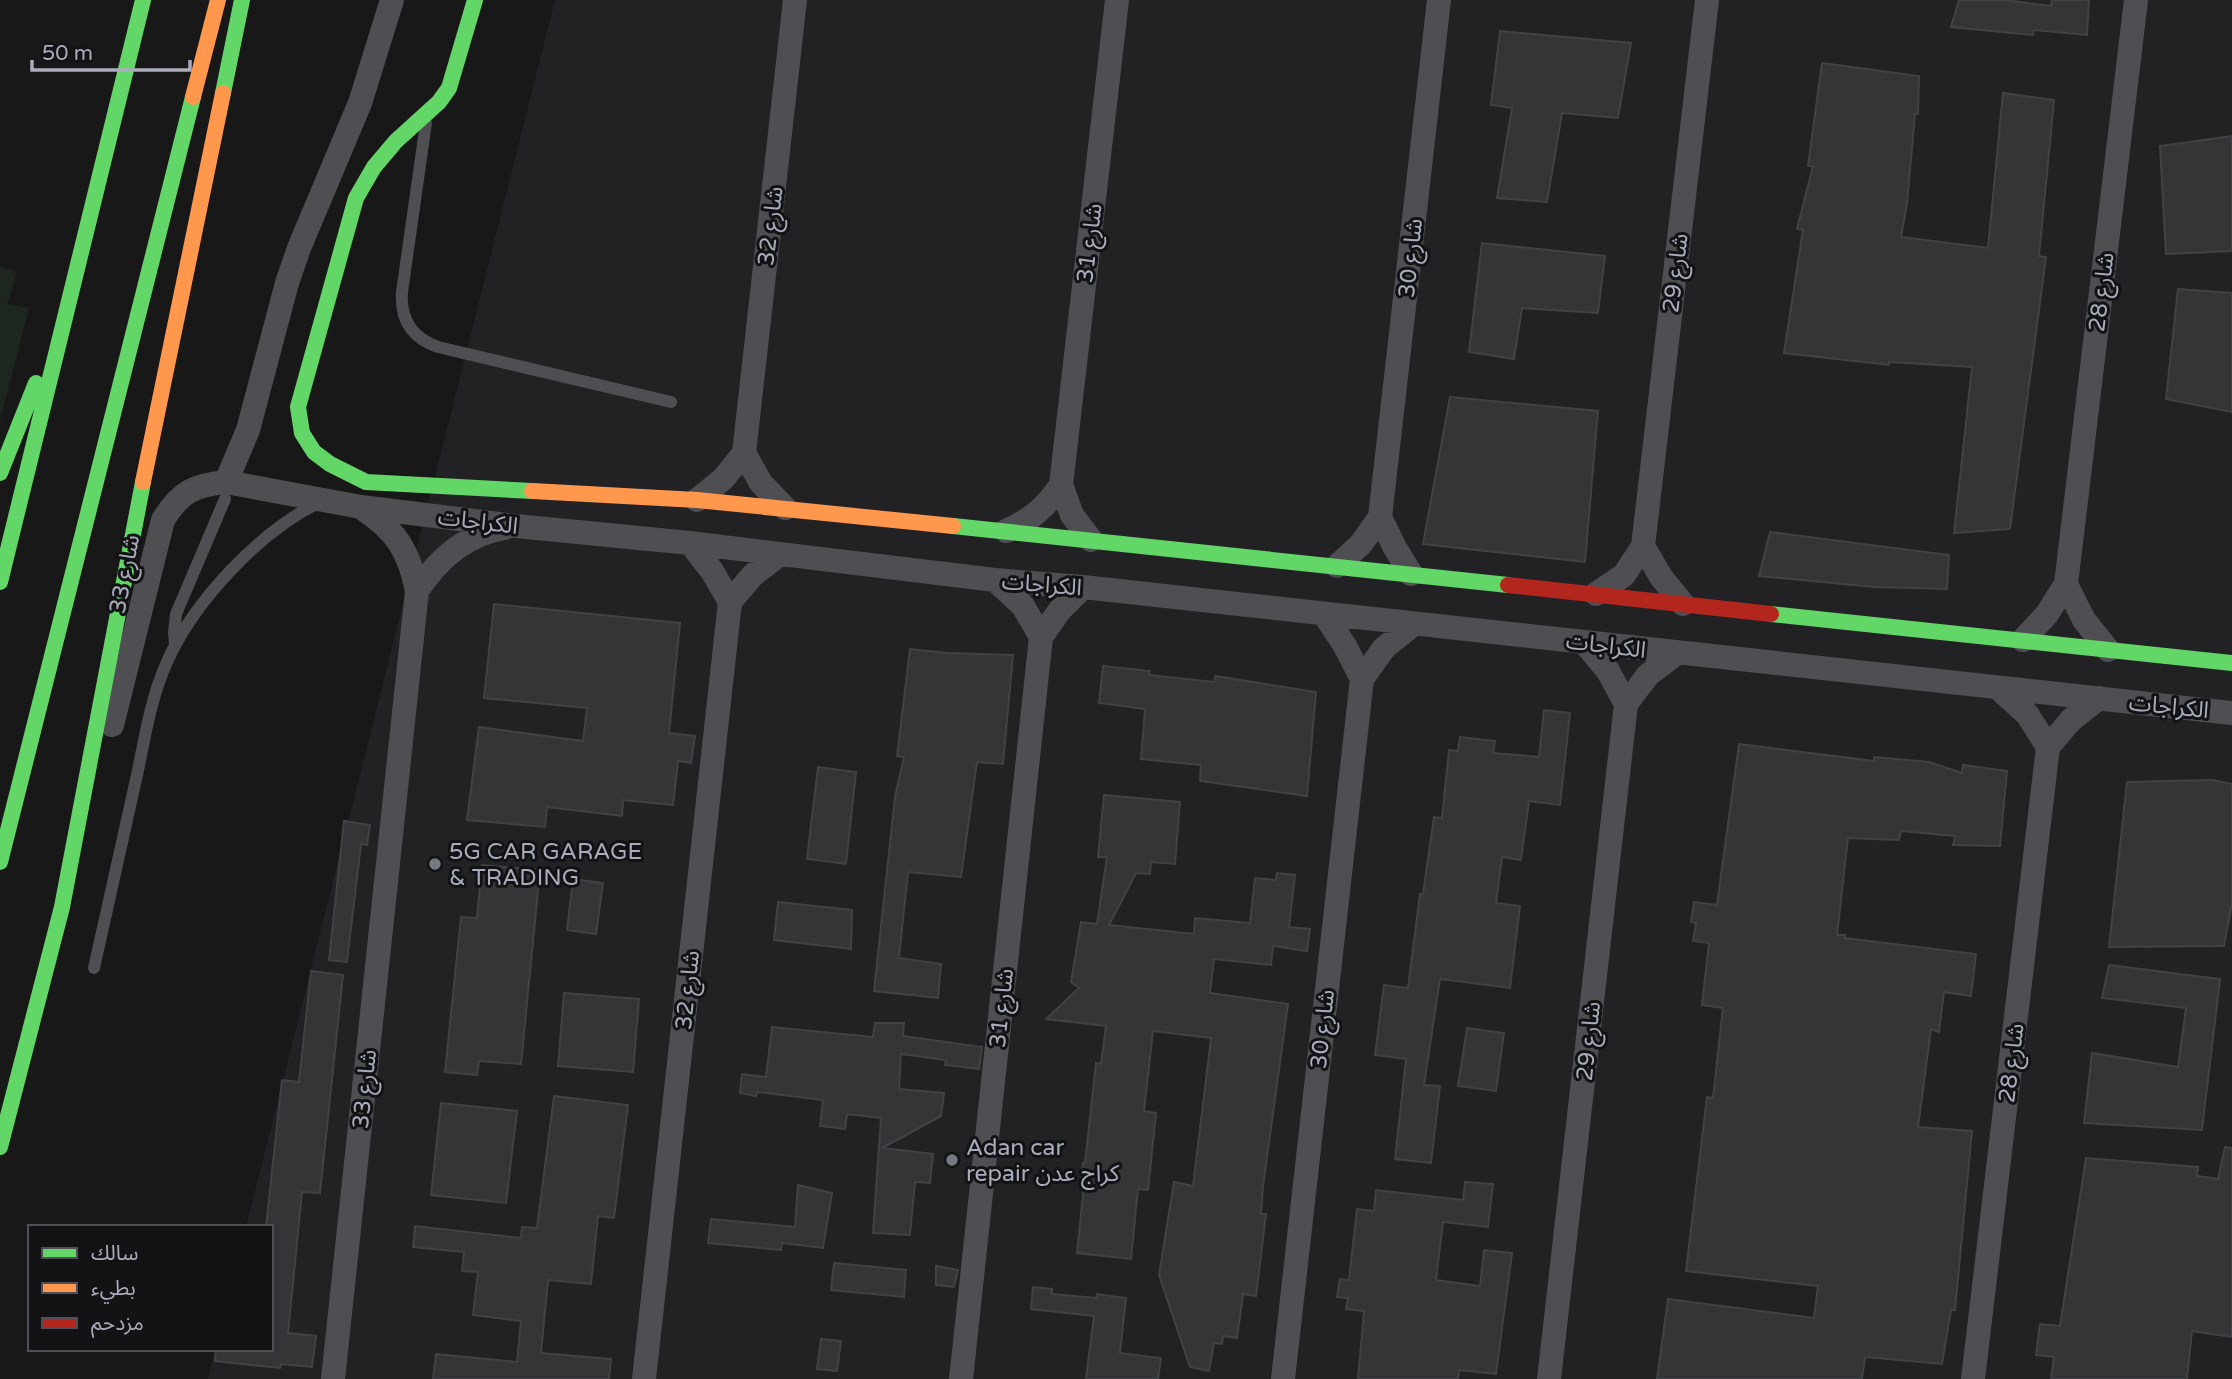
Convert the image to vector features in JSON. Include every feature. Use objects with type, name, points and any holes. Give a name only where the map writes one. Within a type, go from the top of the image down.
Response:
[{"type":"main road","points":[[0,582],[143,0]]},
{"type":"main road","name":"شارع 33","points":[[0,862],[218,0]]},
{"type":"main road","name":"شارع 33","points":[[0,1147],[62,907],[125,569],[242,0]]},
{"type":"main road","points":[[428,112],[449,88],[475,0]]},
{"type":"main road","name":"الكراجات","points":[[428,112],[396,141],[374,167],[356,198],[298,407],[303,436],[317,454],[339,469],[366,482],[697,500],[785,508],[2232,663]]},
{"type":"main road","points":[[0,473],[63,322]]},
{"type":"street","points":[[225,491],[248,430],[299,247],[359,103],[392,0]]},
{"type":"street","name":"شارع 32","points":[[744,453],[795,0]]},
{"type":"street","name":"شارع 31","points":[[1091,540],[1072,515],[1061,485],[1116,0]]},
{"type":"street","name":"شارع 30","points":[[1337,566],[1361,544],[1380,517],[1439,0]]},
{"type":"street","name":"شارع 29","points":[[1596,594],[1624,575],[1643,546],[1707,0]]},
{"type":"street","name":"شارع 28","points":[[2022,640],[2047,614],[2066,584],[2136,0]]},
{"type":"street","points":[[697,500],[723,479],[744,453],[761,483],[785,508]]},
{"type":"street","name":"الكراجات","points":[[83,804],[93,789],[106,757],[163,520],[173,504],[187,492],[204,484],[225,491],[516,526],[2232,713]]},
{"type":"street","points":[[1006,531],[1023,524],[1038,513],[1061,485]]},
{"type":"street","name":"شارع 33","points":[[333,1379],[417,591],[412,565],[400,541],[382,521],[360,507]]},
{"type":"street","points":[[1380,517],[1411,574]]},
{"type":"street","points":[[417,591],[442,559],[458,546],[496,529],[516,526]]},
{"type":"street","points":[[690,543],[712,571],[730,602],[752,575],[780,554]]},
{"type":"street","points":[[1643,546],[1661,577],[1683,604]]},
{"type":"street","points":[[995,580],[1023,606],[1041,637]]},
{"type":"street","points":[[2066,584],[2084,620],[2108,650]]},
{"type":"street","name":"شارع 31","points":[[961,1379],[1041,637],[1060,610],[1083,587]]},
{"type":"street","name":"شارع 32","points":[[644,1379],[730,602]]},
{"type":"street","points":[[1324,614],[1362,679]]},
{"type":"street","name":"شارع 30","points":[[1283,1379],[1362,679],[1384,648],[1414,624]]},
{"type":"street","points":[[1584,642],[1608,671],[1626,704],[1648,675],[1677,653]]},
{"type":"street","points":[[1998,688],[2027,714],[2048,747],[2071,720],[2099,698]]},
{"type":"street","name":"شارع 29","points":[[1549,1379],[1626,704]]},
{"type":"street","name":"شارع 28","points":[[1973,1379],[2048,747]]},
{"type":"lane","points":[[428,112],[401,292],[405,321],[413,333],[424,342],[438,347],[671,402]]},
{"type":"lane","points":[[176,644],[176,614],[225,491]]},
{"type":"lane","points":[[94,968],[154,699],[159,680],[176,644],[197,611],[257,544],[289,519],[323,501]]},
{"type":"shaded area","points":[[555,0],[2232,0],[2232,1379],[208,1379],[215,1351],[273,1351],[273,1225],[247,1225]]},
{"type":"shaded area","points":[[0,267],[17,272],[7,304],[29,308],[0,421]]},
{"type":"building","points":[[1959,0],[2004,0],[2051,6],[2052,0],[2089,0],[2087,35],[2034,30],[2033,35],[1951,27]]},
{"type":"building","points":[[1500,31],[1631,43],[1618,118],[1562,113],[1547,202],[1497,198],[1512,108],[1491,105]]},
{"type":"building","points":[[1822,63],[1919,76],[1918,114],[1915,114],[1907,203],[1901,237],[1988,248],[2003,93],[2054,100],[2039,256],[2046,257],[2010,529],[1954,533],[1972,367],[1889,362],[1889,365],[1784,353],[1803,230],[1797,229],[1813,166],[1808,166]]},
{"type":"building","points":[[2232,136],[2232,251],[2166,254],[2160,146]]},
{"type":"building","points":[[1482,243],[1605,256],[1598,313],[1522,308],[1514,359],[1469,352]]},
{"type":"building","points":[[2178,289],[2232,293],[2232,412],[2166,399]]},
{"type":"building","points":[[1450,397],[1598,411],[1585,562],[1423,544]]},
{"type":"building","points":[[1770,532],[1949,555],[1947,589],[1874,587],[1759,576]]},
{"type":"building","points":[[494,604],[680,623],[669,733],[695,736],[691,763],[678,761],[673,805],[623,800],[622,816],[547,807],[545,827],[467,820],[479,727],[583,741],[587,708],[484,698]]},
{"type":"building","points":[[910,649],[1013,655],[1003,764],[977,762],[961,877],[908,872],[899,958],[941,964],[938,998],[874,991],[895,797],[904,757],[897,756]]},
{"type":"building","points":[[1103,666],[1150,671],[1149,675],[1214,682],[1215,676],[1316,692],[1307,796],[1200,781],[1201,765],[1141,759],[1145,709],[1099,703]]},
{"type":"building","points":[[1544,710],[1570,713],[1560,805],[1529,801],[1521,860],[1502,857],[1496,903],[1520,906],[1510,988],[1440,979],[1424,1085],[1440,1086],[1431,1163],[1395,1159],[1406,1059],[1375,1055],[1384,985],[1408,988],[1420,894],[1423,894],[1434,817],[1442,818],[1449,750],[1458,751],[1460,737],[1495,741],[1493,753],[1539,757]]},
{"type":"building","points":[[1739,744],[1874,761],[1874,757],[1929,762],[1962,773],[1963,765],[2007,771],[2000,846],[1953,845],[1955,836],[1901,831],[1899,840],[1848,838],[1837,935],[1976,954],[1971,996],[1944,992],[1939,1032],[1931,1029],[1918,1127],[1972,1131],[1955,1310],[1951,1310],[1942,1364],[1865,1357],[1862,1379],[1657,1379],[1668,1299],[1814,1318],[1818,1286],[1686,1271],[1707,1097],[1713,1098],[1723,1008],[1702,1005],[1709,943],[1693,941],[1696,923],[1691,922],[1694,902],[1717,905]]},
{"type":"building","points":[[818,767],[856,772],[846,864],[807,859]]},
{"type":"building","points":[[2212,780],[2232,784],[2232,903],[2224,946],[2109,947],[2127,782]]},
{"type":"building","points":[[1104,795],[1180,802],[1175,864],[1151,862],[1150,874],[1136,873],[1109,925],[1194,934],[1195,918],[1250,923],[1255,878],[1276,880],[1277,873],[1295,875],[1289,927],[1310,929],[1307,951],[1273,946],[1271,965],[1214,959],[1210,993],[1288,1004],[1263,1186],[1261,1214],[1266,1214],[1256,1296],[1243,1294],[1237,1338],[1223,1336],[1222,1344],[1214,1343],[1209,1371],[1190,1367],[1159,1275],[1174,1182],[1193,1186],[1211,1038],[1153,1031],[1144,1111],[1156,1113],[1148,1190],[1138,1189],[1131,1259],[1077,1253],[1084,1185],[1080,1184],[1085,1163],[1096,1063],[1101,1064],[1106,1026],[1046,1019],[1079,988],[1071,982],[1081,922],[1097,924],[1107,857],[1098,857]]},
{"type":"building","points":[[344,821],[370,825],[367,845],[361,844],[347,962],[329,960]]},
{"type":"building","points":[[482,865],[540,870],[521,1064],[479,1061],[477,1075],[445,1072],[461,917],[477,918]]},
{"type":"building","points":[[573,879],[603,883],[596,934],[567,930]]},
{"type":"building","points":[[778,902],[852,910],[851,949],[774,940]]},
{"type":"building","points":[[2109,965],[2220,979],[2202,1130],[2084,1123],[2092,1053],[2178,1067],[2186,1008],[2102,998]]},
{"type":"building","points":[[311,971],[343,975],[320,1193],[302,1192],[288,1333],[316,1336],[312,1367],[281,1364],[280,1368],[215,1361],[216,1351],[273,1351],[273,1225],[266,1225],[282,1080],[299,1082]]},
{"type":"building","points":[[564,993],[639,999],[633,1072],[558,1066]]},
{"type":"building","points":[[875,1023],[904,1023],[903,1036],[982,1047],[979,1069],[945,1065],[946,1060],[901,1054],[899,1089],[944,1093],[941,1116],[882,1148],[933,1154],[930,1183],[915,1182],[910,1235],[873,1233],[881,1118],[847,1114],[845,1129],[820,1126],[823,1100],[757,1092],[756,1096],[740,1093],[742,1074],[766,1077],[772,1027],[873,1037]]},
{"type":"building","points":[[1467,1028],[1504,1033],[1496,1091],[1458,1086]]},
{"type":"building","points":[[554,1096],[628,1105],[614,1218],[598,1216],[591,1284],[548,1280],[541,1353],[611,1359],[609,1379],[433,1379],[436,1354],[517,1362],[521,1321],[473,1315],[478,1272],[462,1271],[464,1252],[413,1247],[415,1226],[521,1238],[522,1227],[537,1228]]},
{"type":"building","points":[[441,1103],[517,1111],[506,1203],[431,1195]]},
{"type":"building","points":[[2225,1147],[2232,1148],[2232,1337],[2192,1331],[2187,1379],[2051,1379],[2054,1357],[2036,1355],[2040,1324],[2060,1326],[2086,1158],[2198,1167],[2197,1176],[2218,1179]]},
{"type":"building","points":[[1465,1182],[1493,1184],[1488,1227],[1443,1222],[1436,1280],[1480,1286],[1484,1250],[1512,1253],[1496,1374],[1459,1370],[1458,1379],[1358,1379],[1364,1311],[1346,1309],[1348,1298],[1337,1297],[1340,1279],[1349,1280],[1357,1209],[1374,1211],[1376,1190],[1463,1200]]},
{"type":"building","points":[[798,1185],[832,1193],[823,1248],[782,1243],[781,1250],[708,1243],[711,1219],[795,1227]]},
{"type":"building","points":[[834,1263],[906,1270],[904,1297],[831,1290]]},
{"type":"building","points":[[936,1266],[958,1270],[954,1287],[936,1285]]},
{"type":"building","points":[[1033,1287],[1052,1289],[1052,1294],[1096,1298],[1097,1294],[1126,1298],[1120,1353],[1161,1358],[1158,1379],[1086,1379],[1094,1316],[1031,1309]]},
{"type":"building","points":[[821,1339],[841,1341],[837,1371],[817,1369]]},
{"type":"traffic: fast","points":[[0,582],[143,0]]},
{"type":"traffic: fast","points":[[223,93],[242,0]]},
{"type":"traffic: fast","points":[[475,0],[449,88],[439,102],[396,141],[374,167],[356,198],[298,407],[302,433],[314,452],[330,464],[366,482],[532,491]]},
{"type":"traffic: fast","points":[[0,862],[193,97]]},
{"type":"traffic: fast","points":[[0,473],[36,383]]},
{"type":"traffic: fast","points":[[0,1147],[62,907],[143,482]]},
{"type":"traffic: fast","points":[[953,526],[1508,585]]},
{"type":"traffic: fast","points":[[1771,614],[2232,663]]},
{"type":"traffic: slow","points":[[193,97],[218,0]]},
{"type":"traffic: slow","points":[[143,482],[223,93]]},
{"type":"traffic: slow","points":[[532,491],[697,500],[953,526]]},
{"type":"traffic: jam","points":[[1508,585],[1771,614]]},
{"type":"place","name":"5G CAR GARAGE & TRADING","points":[[435,864]]},
{"type":"place","name":"Adan car repair كراج عدن","points":[[952,1160]]}]
